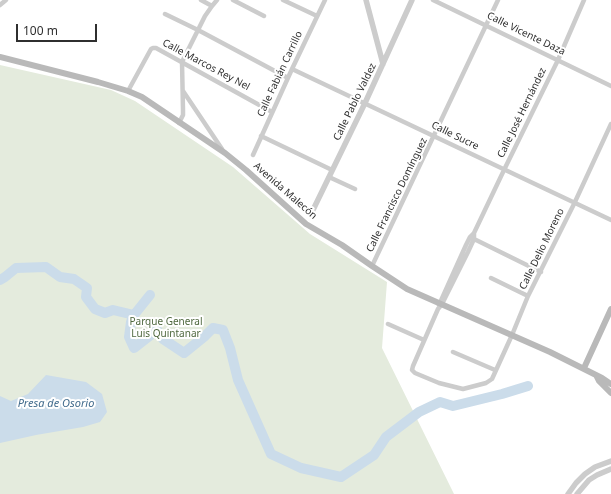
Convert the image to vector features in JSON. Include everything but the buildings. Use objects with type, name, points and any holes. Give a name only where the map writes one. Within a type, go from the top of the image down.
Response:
[{"type":"main road","name":"Avenida Malecón","points":[[0,57],[98,82],[142,97],[225,153],[306,224],[342,245],[407,288],[440,306],[512,335],[584,368],[611,384]]},
{"type":"main road","points":[[584,368],[611,309]]},
{"type":"main road","name":"Avenida Malecón","points":[[599,376],[599,381],[611,393]]},
{"type":"street","points":[[0,5],[5,0]]},
{"type":"street","points":[[201,0],[212,6]]},
{"type":"street","points":[[180,123],[183,115],[184,91],[182,62],[205,16],[217,0]]},
{"type":"street","points":[[233,0],[264,16]]},
{"type":"street","points":[[283,0],[317,16]]},
{"type":"street","name":"Calle Fabián Carrillo","points":[[253,155],[325,0]]},
{"type":"street","points":[[366,0],[383,64]]},
{"type":"street","name":"Calle Pablo Valdez","points":[[312,212],[365,103],[412,0]]},
{"type":"street","name":"Calle Vicente Daza","points":[[433,0],[611,86]]},
{"type":"street","name":"Calle Francisco Domínguez","points":[[372,266],[498,0]]},
{"type":"street","name":"Calle José Hernández","points":[[490,381],[463,389],[439,382],[415,373],[412,370],[424,340],[504,170],[558,60],[584,0]]},
{"type":"street","points":[[165,14],[288,78]]},
{"type":"street","name":"Calle Marcos Rey Nel","points":[[128,91],[153,48],[156,48],[272,112]]},
{"type":"street","name":"Calle Sucre","points":[[292,69],[574,204],[611,220]]},
{"type":"street","points":[[184,91],[225,153]]},
{"type":"street","name":"Calle Delio Moreno","points":[[490,381],[512,335],[528,296],[609,135],[611,124]]},
{"type":"street","points":[[261,136],[332,170]]},
{"type":"street","points":[[329,176],[355,189]]},
{"type":"street","points":[[472,238],[540,272]]},
{"type":"street","points":[[491,278],[528,296]]},
{"type":"street","points":[[388,324],[424,340]]},
{"type":"street","points":[[452,352],[495,370]]},
{"type":"street","points":[[599,376],[611,381]]},
{"type":"street","points":[[568,494],[585,474],[595,467],[611,461]]},
{"type":"street","points":[[577,494],[589,480],[611,469]]},
{"type":"green space","name":"Parque General Luis Quintanar","points":[[0,65],[111,90],[135,101],[233,167],[310,234],[387,282],[382,348],[454,494],[0,494]]},
{"type":"water","name":"Presa de Osorio","points":[[46,375],[86,382],[102,394],[107,412],[100,422],[83,427],[0,443],[0,396],[11,401],[28,394]]},
{"type":"waterway","points":[[0,280],[16,268],[46,267],[60,277],[74,279],[87,288],[86,297],[95,309],[105,313],[113,310],[134,315],[150,295]]},
{"type":"waterway","points":[[134,315],[131,322],[129,337],[134,348],[157,330],[163,339],[184,353],[213,328],[223,330],[230,348],[238,380],[271,454],[301,468],[341,477],[374,455],[386,437],[419,412],[440,402],[453,406],[528,386]]}]
